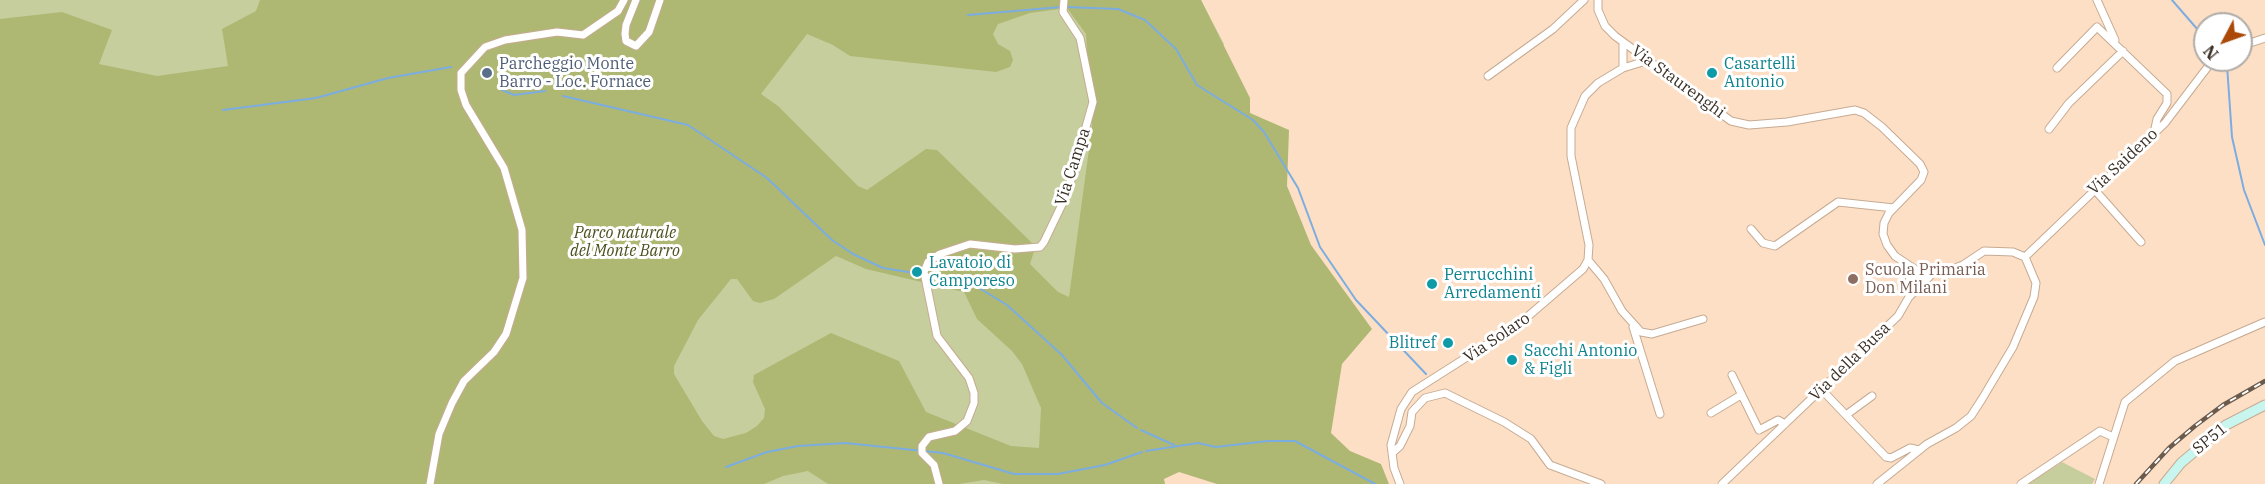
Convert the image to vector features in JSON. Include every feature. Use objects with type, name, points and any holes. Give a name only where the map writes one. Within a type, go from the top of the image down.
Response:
[{"type":"main road","name":"SP51","points":[[2164,484],[2181,463],[2226,425],[2265,405]]},
{"type":"street","points":[[430,484],[439,434],[464,381],[494,352],[506,334],[523,278],[522,230],[504,168],[466,105],[460,90],[461,73],[485,47],[505,40],[557,32],[583,36],[618,11],[624,0]]},
{"type":"street","points":[[636,0],[626,25],[625,34],[630,44],[636,46],[649,33],[660,0]]},
{"type":"street","name":"Via Campa","points":[[939,484],[934,465],[922,449],[929,438],[955,431],[967,421],[974,393],[969,378],[937,336],[924,272],[928,262],[940,254],[970,244],[1015,249],[1040,247],[1044,243],[1067,194],[1093,102],[1080,38],[1063,12],[1064,0]]},
{"type":"street","points":[[1488,76],[1553,29],[1584,0]]},
{"type":"street","name":"Via Staurenghi","points":[[1598,0],[1598,10],[1605,26],[1623,42],[1731,121],[1749,124],[1787,122],[1855,110],[1864,113],[1920,164],[1924,172],[1921,180],[1894,208],[1884,223],[1883,234],[1895,256],[1920,272],[1933,273]]},
{"type":"street","points":[[2097,0],[2104,20],[2121,49]]},
{"type":"street","points":[[2057,68],[2097,27],[2167,94],[2167,103],[2157,119],[2154,133]]},
{"type":"street","points":[[1623,42],[1623,68]]},
{"type":"street","points":[[2049,129],[2069,103],[2121,49]]},
{"type":"street","points":[[1649,60],[1623,68],[1598,83],[1585,96],[1571,128],[1571,156],[1589,245],[1588,260],[1604,279],[1632,325],[1641,346],[1660,414]]},
{"type":"street","name":"Via Saideno","points":[[2025,257],[2165,123],[2204,72]]},
{"type":"street","points":[[2094,189],[2141,242]]},
{"type":"street","points":[[1751,229],[1762,243],[1775,246],[1838,202],[1860,202],[1894,208]]},
{"type":"street","points":[[1877,484],[1919,450],[1956,428],[1971,416],[2013,346],[2034,297],[2036,283],[2025,257],[2013,252],[1984,251],[1963,265],[1945,272],[1933,273]]},
{"type":"street","name":"Via Solaro","points":[[1392,453],[1391,445],[1401,409],[1412,393],[1540,309],[1573,280],[1588,260]]},
{"type":"street","points":[[1909,297],[1910,266]]},
{"type":"street","name":"Via della Busa","points":[[1722,484],[1898,316],[1909,297],[1933,273]]},
{"type":"street","points":[[1632,325],[1641,332],[1652,334],[1702,319]]},
{"type":"street","points":[[2099,484],[2125,402],[2175,361],[2265,322]]},
{"type":"street","points":[[1732,375],[1759,430],[1778,420],[1785,424]]},
{"type":"street","points":[[1821,389],[1886,457],[1891,458],[1910,448],[1919,450]]},
{"type":"street","points":[[1400,484],[1394,468],[1392,453],[1400,446],[1410,426],[1412,412],[1425,398],[1445,393],[1504,422],[1531,439],[1550,465],[1601,484]]},
{"type":"street","points":[[1711,413],[1741,395]]},
{"type":"street","points":[[1846,415],[1872,396]]},
{"type":"street","points":[[2022,484],[2100,431],[2113,437]]},
{"type":"green space","name":"Parco naturale del Monte Barro","points":[[0,0],[1201,0],[1224,44],[1135,439],[1165,484],[0,484]]},
{"type":"green space","name":"Parco naturale del Monte Barro","points":[[260,0],[1201,0],[1250,98],[1250,113],[1289,130],[1287,186],[1311,245],[1372,329],[1342,364],[1331,433],[1350,451],[1381,464],[1389,484],[1217,484],[1179,472],[1164,479],[1165,484],[1003,484],[984,480],[959,484],[828,484],[808,471],[783,476],[764,484],[0,484],[0,19],[62,12],[112,30],[99,64],[157,76],[228,66],[222,29],[256,11]],"holes":[[[1067,8],[1086,34],[1092,127],[1069,297],[1058,292],[1030,264],[1035,248],[1031,242],[937,150],[926,149],[867,190],[858,186],[778,106],[761,94],[807,34],[833,45],[850,56],[996,72],[1010,67],[1013,60],[1010,51],[998,44],[993,34],[998,24],[1030,13]],[[836,256],[866,269],[964,292],[977,319],[1012,351],[1022,364],[1041,408],[1039,448],[1011,446],[926,412],[899,361],[831,333],[754,375],[753,382],[765,409],[764,418],[757,426],[746,433],[723,439],[714,436],[702,421],[674,374],[674,366],[698,320],[731,279],[737,279],[753,301],[760,303],[774,299]]]},
{"type":"green space","points":[[2062,462],[2095,479],[2092,484],[2028,484]]},
{"type":"waterway","points":[[2172,0],[2193,24]]},
{"type":"waterway","points":[[968,15],[1061,7]]},
{"type":"waterway","points":[[1066,7],[1118,9],[1145,20],[1176,49],[1197,85],[1253,120],[1264,132],[1298,188],[1320,247],[1356,300],[1426,374]]},
{"type":"waterway","points":[[223,110],[316,98],[388,78],[451,67]]},
{"type":"waterway","points":[[2227,72],[2232,137],[2244,190],[2265,245]]},
{"type":"waterway","points":[[500,89],[514,95],[545,91]]},
{"type":"waterway","points":[[563,96],[688,125],[767,178],[832,240],[853,254],[883,268],[921,274]]},
{"type":"waterway","points":[[926,275],[953,277],[979,288],[1007,305],[1062,355],[1102,403],[1137,428]]},
{"type":"waterway","points":[[1141,430],[1174,445]]},
{"type":"waterway","points":[[1146,451],[1198,443],[1216,447],[1268,441],[1295,441],[1375,484]]},
{"type":"waterway","points":[[726,467],[767,452],[798,446],[845,443],[943,453],[1014,474],[1058,474],[1105,465],[1142,452]]},
{"type":"railway","points":[[2136,484],[2169,448],[2195,426],[2223,405],[2265,381]]},
{"type":"place","name":"Parcheggio Monte Barro - Loc. Fornace","points":[[487,73]]},
{"type":"place","name":"Casartelli Antonio","points":[[1712,73]]},
{"type":"place","name":"Lavatoio di Camporeso","points":[[917,272]]},
{"type":"place","name":"Scuola Primaria Don Milani","points":[[1853,279]]},
{"type":"place","name":"Perrucchini Arredamenti","points":[[1432,284]]},
{"type":"place","name":"Blitref","points":[[1448,343]]},
{"type":"place","name":"Sacchi Antonio & Figli","points":[[1512,360]]}]
